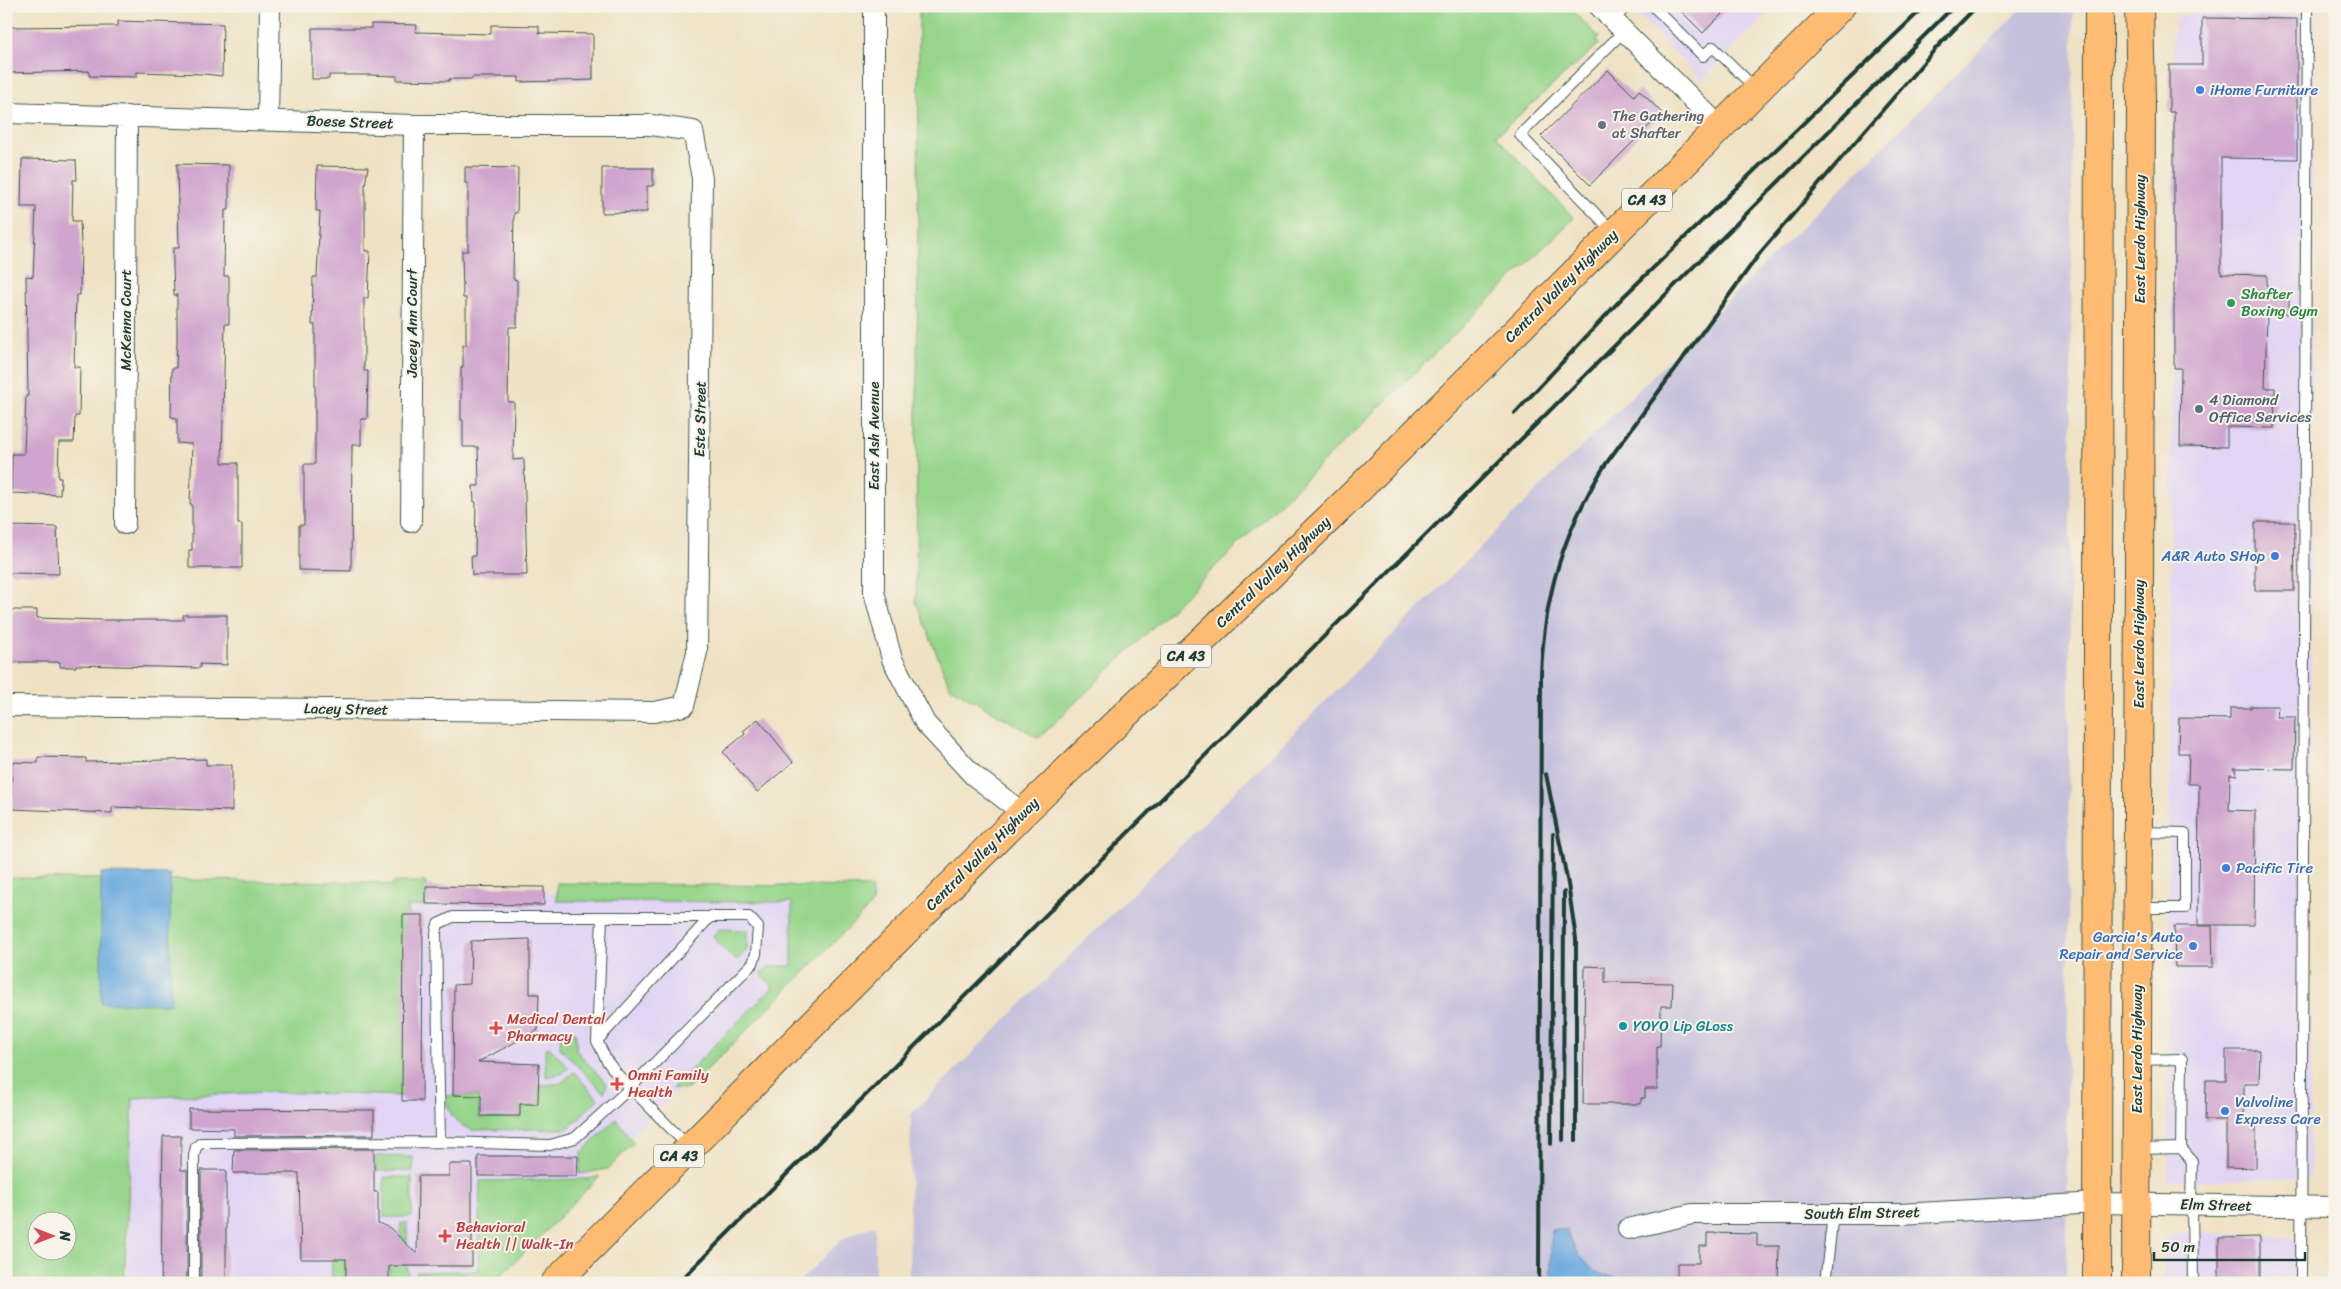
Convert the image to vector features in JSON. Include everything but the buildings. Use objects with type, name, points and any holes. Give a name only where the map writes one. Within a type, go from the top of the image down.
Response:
[{"type":"main road","points":[[2096,1283],[2098,6]]},
{"type":"main road","name":"East Lerdo Highway","points":[[2136,1283],[2141,108],[2139,6]]},
{"type":"main road","name":"Central Valley Highway","points":[[555,1283],[1022,813],[1342,505],[1757,90],[1830,13]]},
{"type":"street","points":[[268,119],[270,6]]},
{"type":"street","name":"East Ash Avenue","points":[[874,6],[874,592],[892,659],[925,723],[973,775],[1022,813]]},
{"type":"street","points":[[1599,6],[1720,127]]},
{"type":"street","name":"Boese Street","points":[[6,113],[268,119],[414,125],[651,125],[693,131]]},
{"type":"street","name":"McKenna Court","points":[[125,524],[127,116]]},
{"type":"street","name":"Jacey Ann Court","points":[[411,522],[414,125]]},
{"type":"street","name":"Este Street","points":[[684,706],[697,652],[702,178],[693,131]]},
{"type":"street","name":"Lacey Street","points":[[6,706],[654,712],[684,706]]},
{"type":"street","name":"Elm Street","points":[[2097,1203],[2335,1207]]},
{"type":"street","name":"South Elm Street","points":[[1628,1228],[1692,1214],[1900,1214],[2097,1203]]},
{"type":"lane","points":[[1614,233],[1520,135],[1618,26],[1627,6]]},
{"type":"lane","points":[[1653,6],[1703,56],[1713,47],[1757,90]]},
{"type":"lane","points":[[2300,1283],[2304,1019],[2307,6]]},
{"type":"lane","points":[[2138,832],[2185,833],[2185,908],[2138,908]]},
{"type":"lane","points":[[597,1041],[711,916]]},
{"type":"lane","points":[[194,1283],[194,1155],[196,1146],[201,1143],[440,1142],[550,1145],[575,1138],[630,1088],[753,963],[756,954],[758,927],[749,917],[711,916],[453,917],[438,924],[436,933],[440,1142]]},
{"type":"lane","points":[[602,917],[597,1041],[607,1061],[630,1088],[689,1147]]},
{"type":"lane","points":[[2137,1060],[2182,1059],[2181,1148],[2192,1161],[2194,1283]]},
{"type":"lane","points":[[2137,1149],[2181,1148]]},
{"type":"lane","points":[[1825,1283],[1833,1214]]},
{"type":"shaded area","points":[[1630,6],[1775,6],[1702,80]]},
{"type":"shaded area","points":[[2024,6],[2073,6],[2066,1283],[909,1283],[911,1114]]},
{"type":"shaded area","points":[[2192,14],[2315,15],[2312,158],[2310,1178],[2167,1181],[2174,23],[2178,18]]},
{"type":"shaded area","points":[[408,891],[877,895],[480,1283],[126,1283],[133,1098],[270,1092]]},
{"type":"shaded area","points":[[875,1225],[875,1283],[798,1283],[842,1239]]},
{"type":"shaded area","points":[[2192,1231],[2301,1239],[2301,1283],[2164,1283],[2164,1239]]},
{"type":"green space","points":[[919,6],[1568,6],[1599,37],[1596,41],[1599,44],[1496,136],[1574,218],[1039,738],[950,687],[916,602]]},
{"type":"green space","points":[[6,878],[376,882],[392,886],[393,882],[426,882],[427,903],[424,906],[408,906],[408,1096],[270,1092],[133,1098],[124,1283],[6,1283]]},
{"type":"green space","points":[[557,883],[871,887],[873,903],[688,1089],[672,1088],[773,987],[762,975],[764,971],[774,966],[792,966],[792,902],[557,901]]},
{"type":"green space","points":[[719,929],[747,930],[747,950],[738,959],[734,959],[714,938],[713,935]]},
{"type":"green space","points":[[561,1032],[576,1032],[576,1050],[607,1084],[604,1093],[560,1048]]},
{"type":"green space","points":[[549,1047],[569,1068],[560,1074],[546,1077],[545,1049]]},
{"type":"green space","points":[[574,1072],[598,1099],[571,1126],[564,1129],[471,1130],[457,1121],[448,1108],[446,1096],[479,1096],[479,1118],[521,1118],[521,1106],[539,1106],[540,1086],[561,1083]]},
{"type":"green space","points":[[616,1119],[634,1143],[608,1169],[579,1174],[582,1152]]},
{"type":"green space","points":[[376,1156],[413,1157],[413,1171],[376,1171]]},
{"type":"green space","points":[[600,1176],[494,1283],[424,1283],[416,1272],[478,1271],[480,1181],[588,1179]]},
{"type":"green space","points":[[384,1177],[412,1177],[412,1217],[384,1217]]},
{"type":"green space","points":[[401,1223],[407,1223],[407,1272],[415,1283],[389,1283],[389,1253],[401,1252]]},
{"type":"green space","points":[[332,1252],[345,1252],[345,1283],[332,1283]]},
{"type":"water","points":[[101,873],[170,874],[171,1004],[101,1003]]},
{"type":"water","points":[[1551,1230],[1568,1230],[1576,1250],[1591,1268],[1606,1276],[1627,1280],[1627,1283],[1551,1283]]},
{"type":"railway","points":[[1515,413],[1623,297],[1925,6]]},
{"type":"railway","points":[[678,1283],[1954,6]]},
{"type":"railway","points":[[1539,1283],[1541,675],[1546,618],[1558,566],[1578,515],[1605,465],[1760,253],[1936,48],[1977,6]]},
{"type":"railway","points":[[1546,774],[1568,884],[1576,939],[1576,1141]]},
{"type":"railway","points":[[1551,1144],[1553,834]]},
{"type":"railway","points":[[1563,1140],[1564,892]]},
{"type":"place","name":"iHome Furniture","points":[[2200,90]]},
{"type":"place","name":"The Gathering at Shafter","points":[[1602,125]]},
{"type":"place","name":"Shafter Boxing Gym","points":[[2231,303]]},
{"type":"place","name":"4 Diamond Office Services","points":[[2199,409]]},
{"type":"place","name":"A&R Auto SHop","points":[[2275,556]]},
{"type":"place","name":"Pacific Tire","points":[[2226,868]]},
{"type":"place","name":"Garcia's Auto Repair and Service","points":[[2193,946]]},
{"type":"place","name":"YOYO Lip GLoss","points":[[1623,1026]]},
{"type":"place","name":"Medical Dental Pharmacy","points":[[496,1028]]},
{"type":"place","name":"Omni Family Health","points":[[617,1084]]},
{"type":"place","name":"Valvoline Express Care","points":[[2225,1111]]},
{"type":"place","name":"Behavioral Health || Walk-In","points":[[445,1236]]}]
